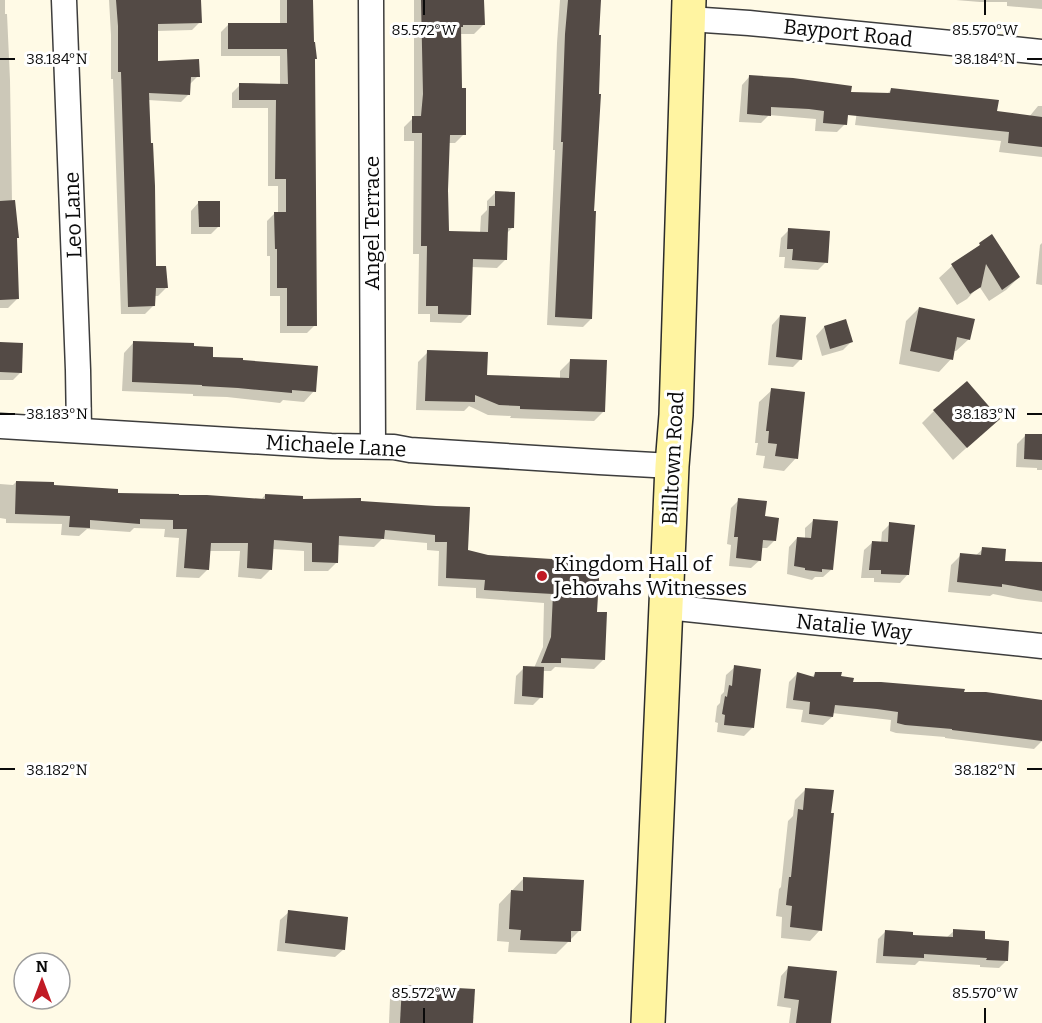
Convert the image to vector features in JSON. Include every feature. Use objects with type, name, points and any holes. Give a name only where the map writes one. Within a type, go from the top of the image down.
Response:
[{"type":"main road","name":"Billtown Road","points":[[648,1023],[676,415],[689,9]]},
{"type":"street","name":"Leo Lane","points":[[64,0],[79,429]]},
{"type":"street","name":"Angel Terrace","points":[[371,0],[373,446]]},
{"type":"street","name":"Bayport Road","points":[[689,9],[749,23],[1042,52]]},
{"type":"street","name":"Michaele Lane","points":[[0,426],[331,446],[373,446],[672,466]]},
{"type":"street","name":"Natalie Way","points":[[667,607],[1042,646]]},
{"type":"building","points":[[116,0],[201,0],[202,23],[158,24],[158,61],[199,59],[200,77],[191,77],[190,95],[149,93],[155,186],[156,266],[166,266],[168,288],[156,288],[155,306],[128,307],[121,72],[118,72]]},
{"type":"building","points":[[287,0],[313,0],[314,42],[317,59],[315,59],[317,326],[287,326],[287,288],[277,288],[274,212],[286,212],[286,179],[275,179],[276,100],[239,100],[239,83],[288,84],[287,49],[228,49],[228,23],[287,23]]},
{"type":"building","points":[[421,0],[484,0],[485,25],[463,25],[461,27],[462,88],[466,88],[466,135],[450,135],[449,231],[488,232],[489,206],[495,206],[495,191],[515,192],[514,228],[508,228],[507,260],[473,259],[471,315],[438,314],[438,306],[426,306],[427,246],[421,246],[422,133],[412,133],[412,116],[421,116],[423,94]]},
{"type":"building","points":[[568,0],[601,0],[599,94],[601,94],[594,211],[596,211],[592,319],[555,317]]},
{"type":"building","points":[[749,75],[852,86],[851,92],[890,93],[891,88],[999,100],[997,111],[1042,117],[1042,147],[1008,143],[1009,132],[848,115],[847,125],[823,123],[824,111],[809,109],[771,107],[771,116],[747,114]]},
{"type":"building","points":[[15,200],[19,238],[17,238],[19,299],[0,300],[0,201]]},
{"type":"building","points":[[198,201],[220,201],[220,227],[199,227]]},
{"type":"building","points":[[788,228],[830,231],[828,263],[792,260],[793,249],[787,249]]},
{"type":"building","points":[[992,234],[1020,277],[1002,290],[986,264],[981,287],[970,294],[951,264]]},
{"type":"building","points":[[919,307],[975,319],[970,340],[957,337],[953,360],[910,351]]},
{"type":"building","points":[[780,315],[806,317],[802,360],[776,357]]},
{"type":"building","points":[[846,319],[853,342],[830,349],[824,326]]},
{"type":"building","points":[[133,341],[194,343],[194,346],[213,347],[213,357],[318,366],[316,392],[292,390],[292,393],[202,385],[132,382]]},
{"type":"building","points":[[0,342],[23,343],[22,373],[0,372]]},
{"type":"building","points":[[427,350],[488,352],[487,375],[569,378],[570,359],[607,360],[605,412],[520,409],[520,406],[499,405],[475,395],[475,402],[425,401]]},
{"type":"building","points":[[967,381],[1000,419],[967,448],[933,410]]},
{"type":"building","points":[[771,388],[805,392],[798,459],[775,456],[777,444],[768,443],[769,431],[766,431]]},
{"type":"building","points":[[1025,434],[1042,434],[1042,460],[1024,459]]},
{"type":"building","points":[[16,481],[54,482],[54,485],[118,489],[118,493],[265,499],[265,494],[303,496],[303,499],[361,498],[361,501],[470,507],[468,550],[488,555],[600,562],[597,612],[607,612],[605,660],[561,658],[561,663],[541,663],[551,637],[553,594],[484,590],[485,580],[446,578],[447,542],[435,542],[435,535],[385,530],[384,539],[339,536],[338,563],[312,562],[312,543],[274,540],[272,570],[247,568],[248,543],[211,543],[209,570],[184,568],[187,529],[173,529],[173,520],[140,519],[140,524],[90,520],[90,528],[69,527],[70,516],[15,514]]},
{"type":"building","points":[[738,498],[767,501],[765,516],[779,518],[776,541],[763,540],[761,561],[736,558],[738,537],[734,537]]},
{"type":"building","points":[[813,519],[838,521],[833,570],[822,569],[822,572],[794,566],[797,537],[811,538]]},
{"type":"building","points":[[889,522],[915,525],[909,575],[881,574],[881,570],[869,570],[872,541],[888,542]]},
{"type":"building","points":[[982,547],[1006,549],[1005,561],[1042,562],[1042,591],[1002,584],[1002,587],[957,582],[960,553],[981,555]]},
{"type":"building","points":[[734,665],[761,669],[754,728],[724,725],[725,715],[722,714],[725,696],[727,697],[729,685],[732,686]]},
{"type":"building","points":[[523,666],[544,667],[543,698],[522,696]]},
{"type":"building","points":[[797,672],[814,677],[815,672],[842,672],[841,676],[854,678],[853,682],[965,689],[964,692],[986,692],[1042,700],[1042,741],[905,725],[897,723],[898,712],[877,709],[835,705],[833,717],[809,714],[810,702],[793,700]]},
{"type":"building","points":[[805,788],[834,790],[831,813],[834,813],[822,931],[790,927],[792,906],[786,905],[798,809],[803,810]]},
{"type":"building","points":[[523,877],[584,880],[581,931],[571,931],[571,942],[520,940],[521,930],[509,929],[511,890],[523,891]]},
{"type":"building","points":[[288,910],[348,917],[345,950],[285,943]]},
{"type":"building","points":[[953,929],[985,931],[985,939],[1009,941],[1008,961],[924,954],[924,958],[883,956],[885,930],[913,932],[913,935],[953,937]]},
{"type":"building","points":[[788,966],[837,971],[831,1023],[796,1023],[799,1000],[784,998]]},
{"type":"building","points":[[402,985],[475,989],[473,1023],[400,1023]]},
{"type":"place","name":"Kingdom Hall of Jehovahs Witnesses","points":[[542,576]]}]
